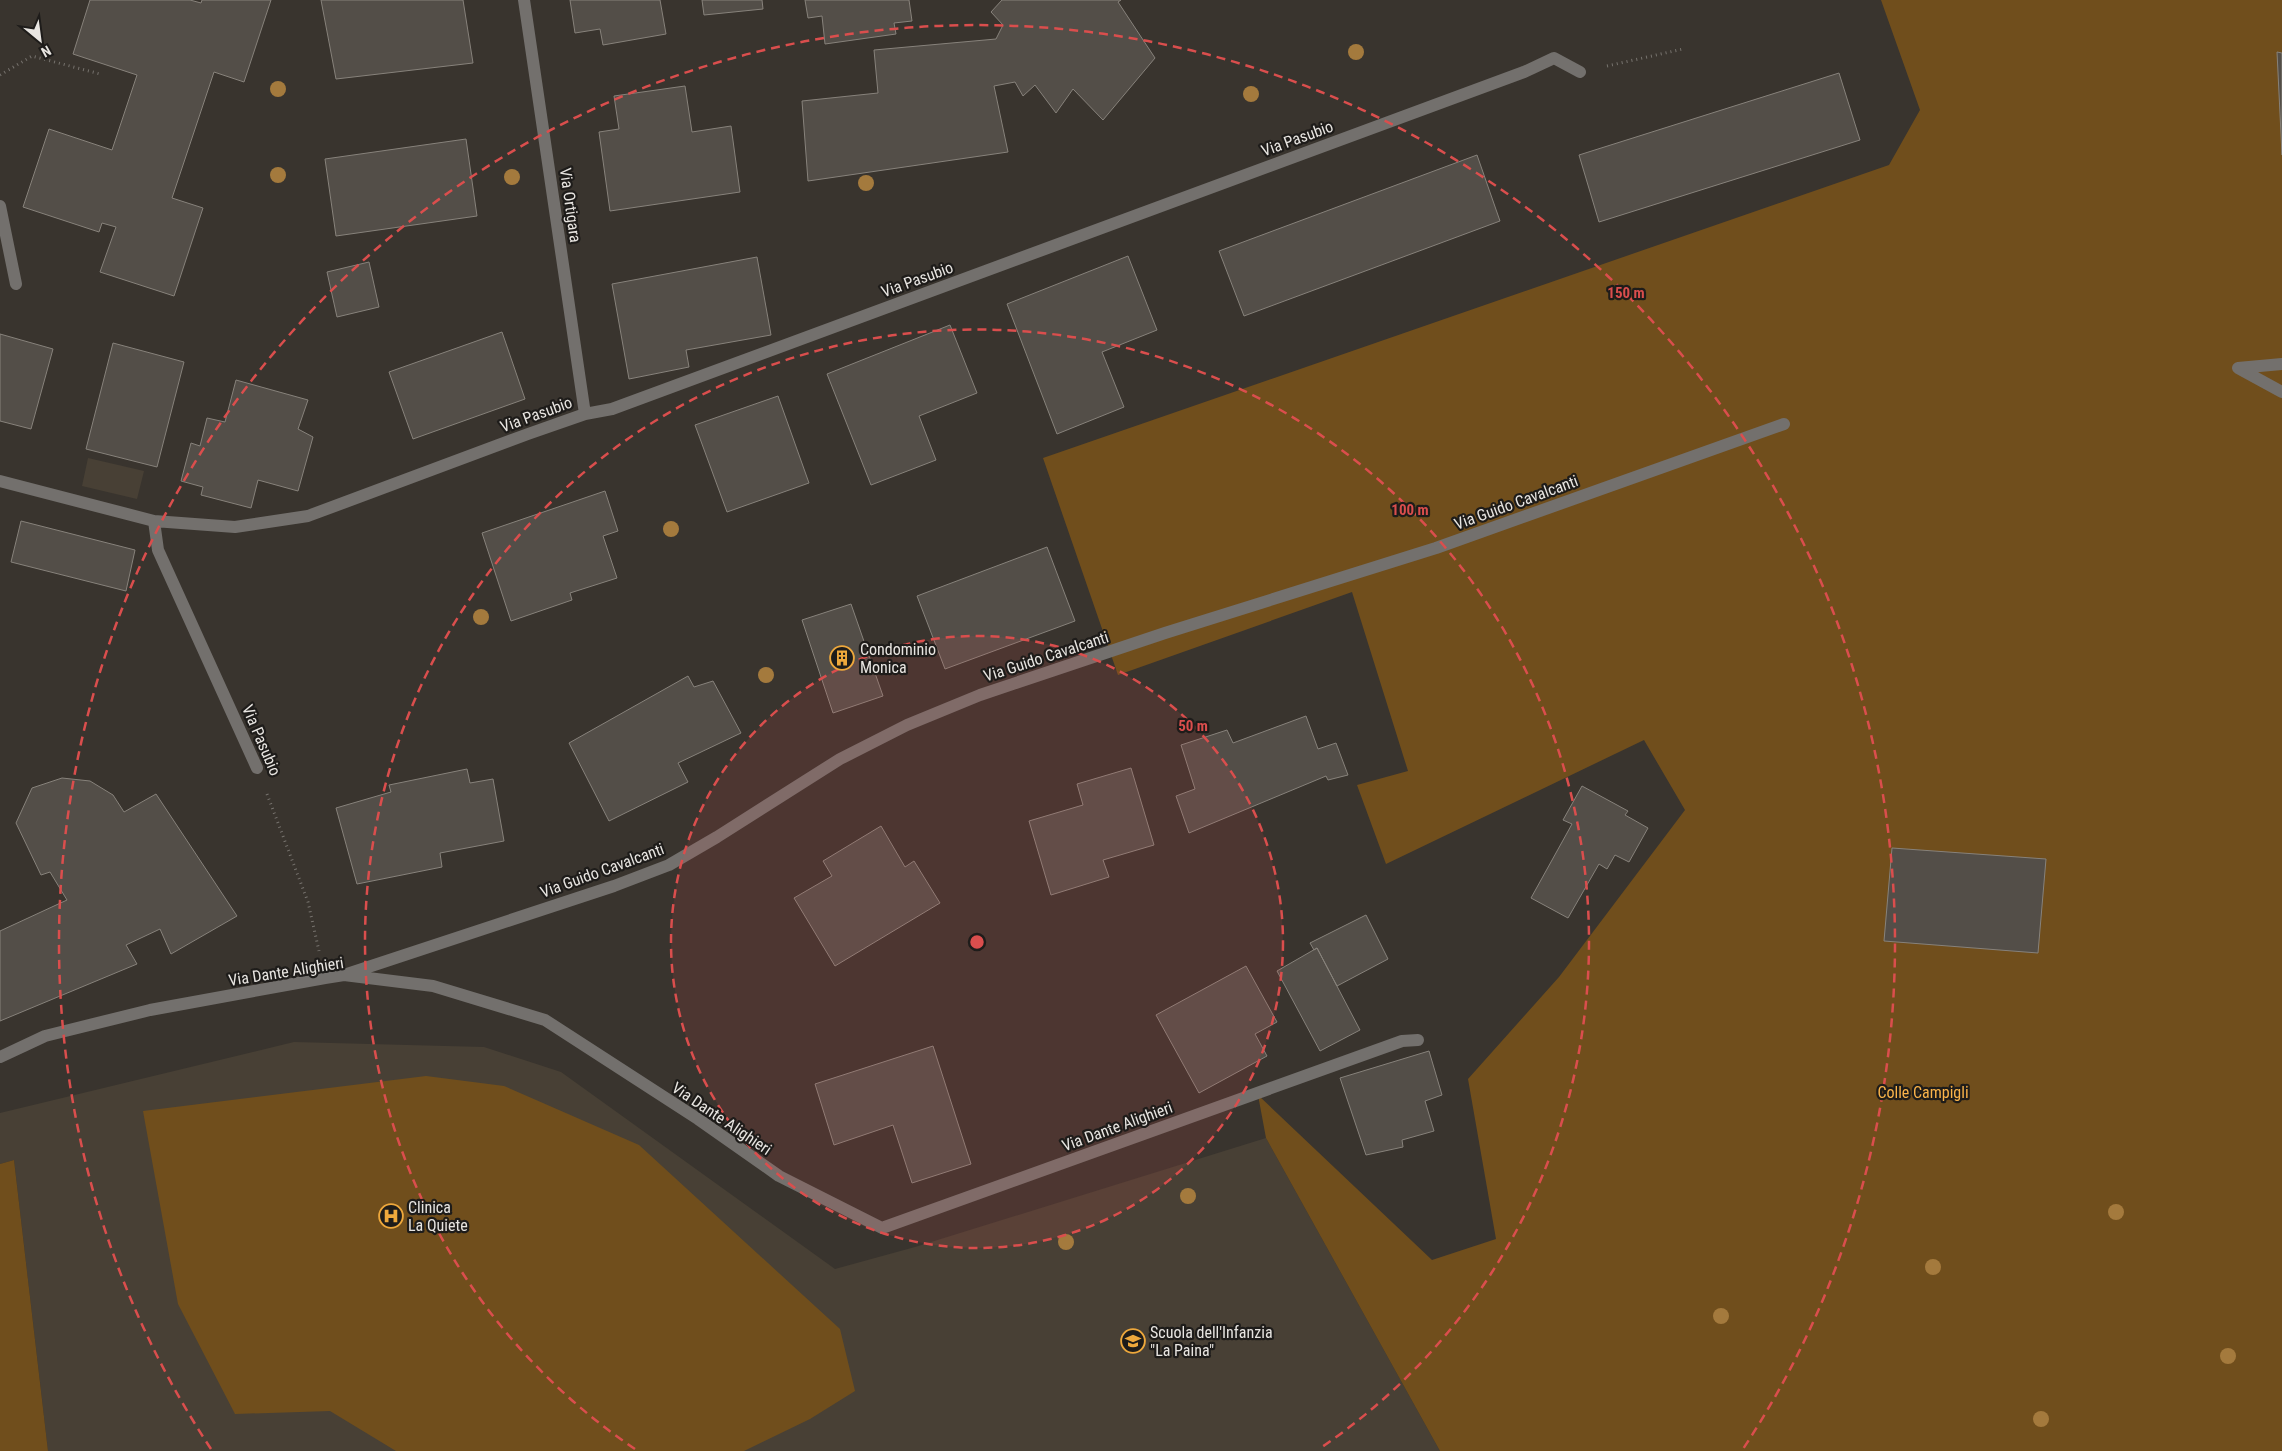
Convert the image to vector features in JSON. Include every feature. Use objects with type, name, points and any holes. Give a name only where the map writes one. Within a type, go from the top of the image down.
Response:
[{"type":"street","name":"Via Ortigara","points":[[524,0],[585,414]]},
{"type":"street","name":"Via Pasubio","points":[[0,481],[154,521],[235,527],[308,516],[585,414],[612,409],[1524,72],[1554,58],[1580,72]]},
{"type":"street","points":[[0,206],[16,284]]},
{"type":"street","points":[[2282,364],[2238,368],[2282,392]]},
{"type":"street","name":"Via Guido Cavalcanti","points":[[344,975],[614,886],[669,865],[840,759],[907,725],[980,695],[1165,633],[1436,548],[1784,424]]},
{"type":"street","name":"Via Pasubio","points":[[154,521],[158,550],[257,768]]},
{"type":"street","name":"Via Dante Alighieri","points":[[0,1057],[45,1036],[150,1010],[325,978],[344,975],[433,986],[545,1020],[698,1119],[779,1176],[882,1228],[1402,1041],[1418,1040]]},
{"type":"path","points":[[1580,72],[1682,49]]},
{"type":"path","points":[[0,75],[32,56],[100,74]]},
{"type":"path","name":"Via Pasubio","points":[[257,768],[308,902],[325,978]]},
{"type":"shaded area","points":[[88,458],[144,471],[137,499],[82,486]]},
{"type":"shaded area","name":"Clinica La Quiete","points":[[294,1042],[484,1047],[561,1072],[835,1269],[915,1247],[1266,1138],[1440,1451],[48,1451],[14,1160],[0,1164],[0,1113]]},
{"type":"green space","name":"Colle Campigli","points":[[1881,0],[2282,0],[2282,1451],[1440,1451],[1266,1138],[1258,1095],[1432,1260],[1496,1239],[1468,1079],[1559,977],[1685,810],[1644,740],[1386,864],[1357,785],[1408,771],[1352,592],[1118,675],[1043,458],[1889,165],[1920,110]]},
{"type":"green space","name":"Clinica La Quiete","points":[[426,1076],[504,1086],[639,1145],[840,1329],[855,1391],[810,1419],[744,1451],[396,1451],[330,1411],[235,1414],[178,1304],[143,1111]]},
{"type":"green space","points":[[14,1160],[48,1451],[0,1451],[0,1164]]},
{"type":"building","points":[[90,0],[190,0],[201,3],[202,0],[271,0],[244,82],[214,72],[172,198],[203,208],[174,296],[100,272],[116,227],[102,223],[99,232],[23,207],[49,129],[112,150],[137,75],[73,54]]},
{"type":"building","points":[[321,0],[463,0],[473,63],[336,79]]},
{"type":"building","points":[[570,0],[660,0],[666,34],[603,45],[600,29],[575,33]]},
{"type":"building","points":[[702,0],[762,0],[763,9],[704,15]]},
{"type":"building","points":[[805,0],[909,0],[912,21],[894,23],[896,34],[825,44],[822,16],[808,18]]},
{"type":"building","points":[[1002,0],[1121,0],[1118,2],[1155,58],[1103,120],[1073,89],[1056,113],[1035,85],[1023,96],[1015,82],[994,86],[1008,152],[808,181],[802,101],[878,93],[874,50],[996,39],[1003,25],[991,12]]},
{"type":"building","points":[[2277,52],[2282,53],[2282,155]]},
{"type":"building","points":[[1839,73],[1860,140],[1599,222],[1579,155]]},
{"type":"building","points":[[685,86],[692,132],[731,126],[740,192],[610,211],[599,132],[619,129],[614,96]]},
{"type":"building","points":[[466,139],[477,216],[336,236],[325,159]]},
{"type":"building","points":[[1477,155],[1500,221],[1244,316],[1219,251]]},
{"type":"building","points":[[1128,256],[1157,330],[1102,352],[1124,407],[1057,434],[1007,304]]},
{"type":"building","points":[[757,257],[771,335],[686,350],[689,367],[629,379],[612,284]]},
{"type":"building","points":[[369,262],[379,307],[337,317],[327,272]]},
{"type":"building","points":[[950,325],[977,393],[919,416],[936,460],[871,485],[827,374]]},
{"type":"building","points":[[502,332],[525,399],[413,439],[389,372]]},
{"type":"building","points":[[0,334],[53,349],[31,429],[0,421]]},
{"type":"building","points":[[113,343],[184,362],[157,467],[86,449]]},
{"type":"building","points":[[236,380],[308,400],[298,429],[313,437],[298,491],[258,480],[251,508],[201,495],[203,487],[181,481],[191,443],[200,446],[207,418],[225,422]]},
{"type":"building","points":[[778,396],[809,483],[727,512],[695,425]]},
{"type":"building","points":[[605,491],[618,531],[603,536],[617,578],[570,593],[572,600],[511,621],[482,533]]},
{"type":"building","points":[[21,521],[135,550],[126,591],[11,562]]},
{"type":"building","points":[[1047,547],[1075,621],[945,669],[917,596]]},
{"type":"building","name":"Condominio Monica","points":[[851,604],[883,696],[833,713],[802,620]]},
{"type":"building","points":[[688,676],[694,687],[713,681],[741,733],[678,763],[688,782],[609,821],[569,743]]},
{"type":"building","points":[[1306,716],[1318,749],[1336,743],[1348,775],[1328,780],[1326,776],[1189,833],[1176,796],[1195,789],[1181,745],[1227,730],[1233,743]]},
{"type":"building","points":[[1131,768],[1154,845],[1103,860],[1109,877],[1051,895],[1029,821],[1083,805],[1077,784]]},
{"type":"building","points":[[467,769],[470,783],[493,779],[504,841],[440,853],[442,867],[357,884],[336,808],[391,792],[389,785]]},
{"type":"building","points":[[62,778],[90,781],[113,795],[124,812],[156,794],[237,916],[171,954],[160,929],[126,945],[137,964],[0,1021],[0,931],[67,900],[50,872],[41,875],[16,823],[32,788]]},
{"type":"building","points":[[1582,786],[1628,811],[1625,815],[1648,828],[1629,862],[1615,855],[1607,869],[1599,864],[1568,918],[1531,898],[1572,824],[1563,820]]},
{"type":"building","points":[[881,826],[905,867],[914,861],[940,903],[835,966],[794,898],[832,876],[823,861]]},
{"type":"building","points":[[1892,848],[2046,859],[2038,953],[1884,941]]},
{"type":"building","points":[[1366,915],[1388,959],[1337,986],[1317,948],[1314,950],[1310,943]]},
{"type":"building","points":[[1317,948],[1360,1030],[1320,1051],[1277,971]]},
{"type":"building","points":[[1246,966],[1277,1022],[1255,1034],[1267,1056],[1199,1093],[1156,1015]]},
{"type":"building","points":[[933,1046],[971,1164],[912,1183],[893,1125],[834,1145],[815,1084]]},
{"type":"building","points":[[1429,1051],[1442,1095],[1425,1101],[1434,1131],[1402,1140],[1403,1147],[1366,1155],[1340,1078]]},
{"type":"place","name":"Condominio Monica","points":[[842,658]]},
{"type":"place","name":"Clinica La Quiete","points":[[391,1216]]},
{"type":"place","name":"Scuola dell'Infanzia \"La Paina\"","points":[[1133,1341]]}]
